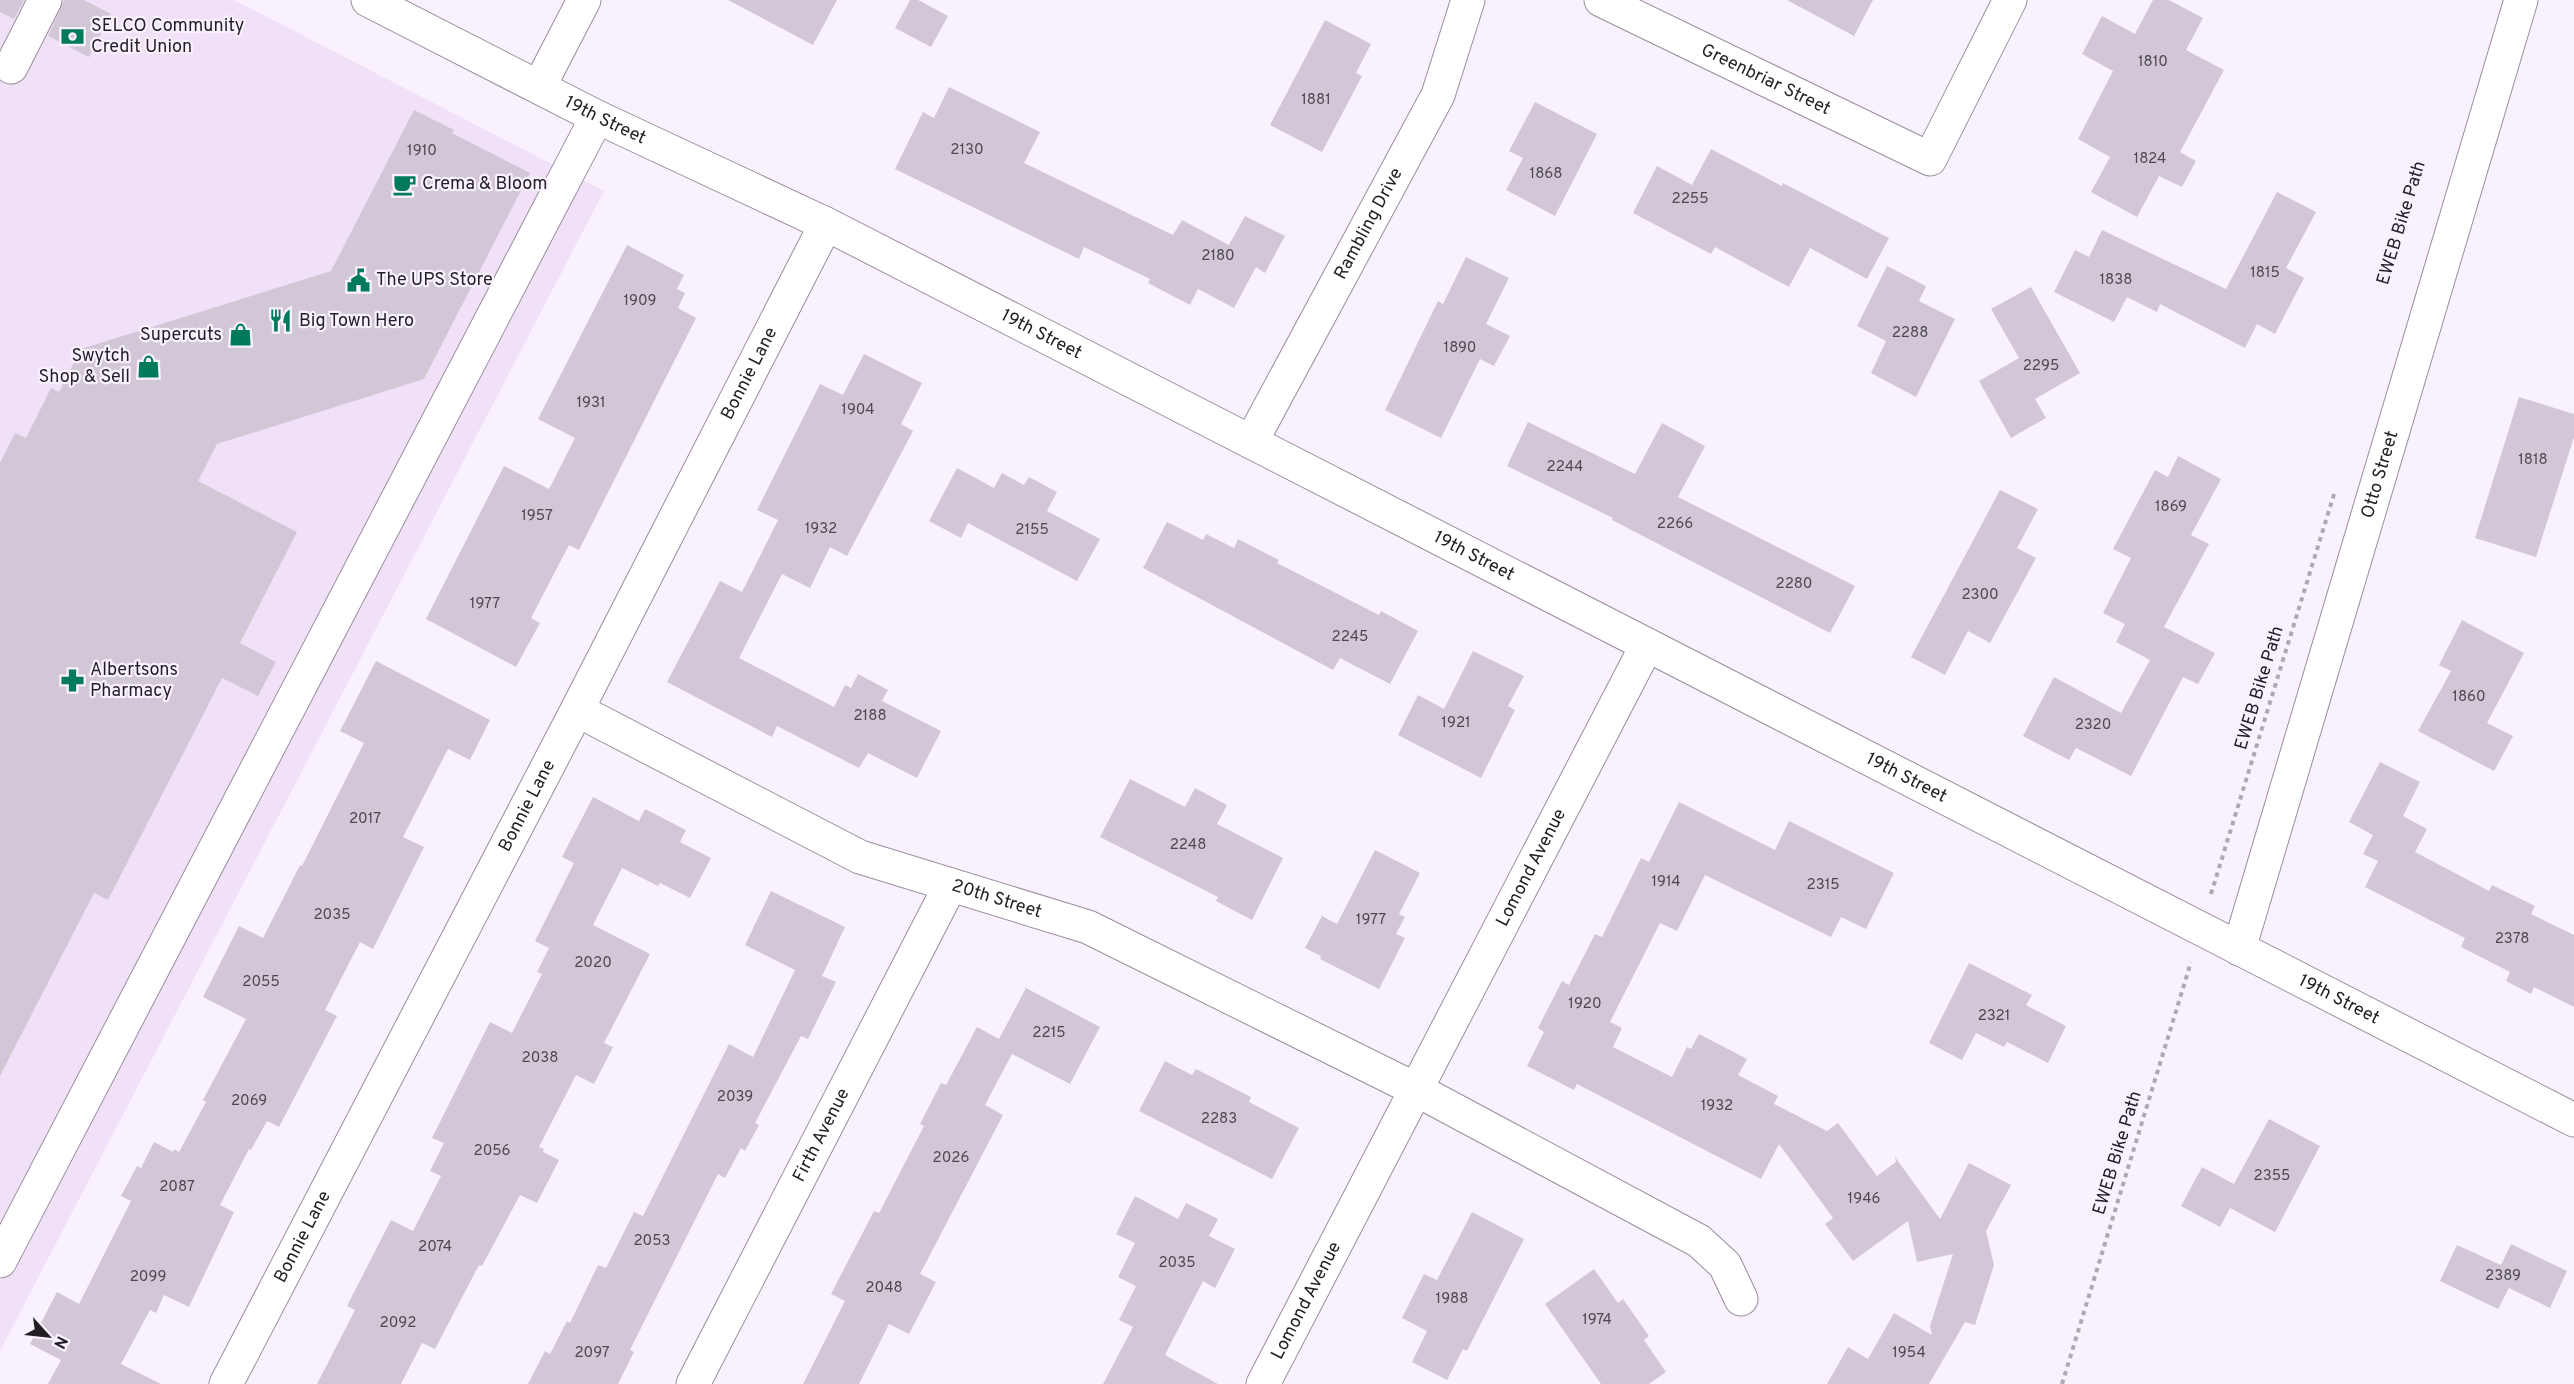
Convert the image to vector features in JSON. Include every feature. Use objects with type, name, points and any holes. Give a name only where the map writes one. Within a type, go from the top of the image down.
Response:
[{"type":"street","points":[[11,67],[45,0]]},
{"type":"street","name":"19th Street","points":[[368,0],[597,117],[826,224],[2574,1120]]},
{"type":"street","points":[[539,87],[584,0]]},
{"type":"street","name":"Rambling Drive","points":[[1251,442],[1438,95],[1467,0]]},
{"type":"street","name":"Greenbriar Street","points":[[1601,0],[1930,159],[2010,0]]},
{"type":"street","name":"Otto Street","points":[[2239,949],[2521,0]]},
{"type":"street","points":[[0,1260],[597,117]]},
{"type":"street","name":"Bonnie Lane","points":[[226,1384],[578,710],[826,224]]},
{"type":"street","name":"Lomond Avenue","points":[[1263,1384],[1647,645]]},
{"type":"street","name":"20th Street","points":[[578,710],[860,857],[1088,927],[1417,1090]]},
{"type":"street","name":"Firth Avenue","points":[[693,1384],[950,886]]},
{"type":"street","points":[[1417,1090],[1699,1241],[1725,1265],[1741,1299]]},
{"type":"path","name":"EWEB Bike Path","points":[[2062,1384],[2337,482]]},
{"type":"shaded area","points":[[0,0],[234,0],[604,191],[0,1351]]},
{"type":"building","points":[[0,0],[24,0],[14,19],[0,12]]},
{"type":"building","name":"SELCO Community Credit Union","points":[[64,0],[84,0],[111,14],[89,57],[48,36]]},
{"type":"building","points":[[728,0],[837,0],[813,45]]},
{"type":"building","points":[[910,0],[918,0],[948,16],[931,47],[895,28]]},
{"type":"building","points":[[1787,0],[1873,0],[1854,36]]},
{"type":"building","points":[[2153,0],[2169,0],[2203,18],[2186,50],[2224,70],[2180,152],[2196,161],[2182,187],[2159,176],[2137,217],[2091,192],[2110,157],[2078,139],[2113,71],[2082,54],[2102,16],[2135,34]]},
{"type":"building","points":[[1325,20],[1371,44],[1356,73],[1362,76],[1322,152],[1270,125]]},
{"type":"building","points":[[949,87],[1040,132],[1024,163],[1173,235],[1182,220],[1229,245],[1245,216],[1285,236],[1265,273],[1256,267],[1234,308],[1198,289],[1190,305],[1148,283],[1150,279],[1084,247],[1079,259],[895,169],[923,112],[934,118]]},
{"type":"building","points":[[1535,102],[1597,134],[1555,216],[1506,190],[1523,158],[1509,151]]},
{"type":"building","points":[[414,110],[454,130],[452,133],[530,173],[424,379],[217,444],[198,481],[297,532],[240,643],[276,662],[258,696],[222,678],[108,900],[94,893],[0,1076],[0,463],[15,433],[26,438],[51,388],[59,392],[81,349],[331,271]]},
{"type":"building","points":[[1711,149],[1889,238],[1867,279],[1810,248],[1789,287],[1715,247],[1711,254],[1633,213],[1657,166],[1692,185]]},
{"type":"building","points":[[2277,192],[2316,212],[2286,268],[2304,278],[2275,334],[2257,324],[2245,348],[2160,304],[2157,312],[2127,297],[2114,322],[2054,292],[2075,250],[2089,257],[2102,230],[2226,289]]},
{"type":"building","points":[[627,245],[684,275],[677,289],[685,293],[678,308],[696,318],[579,550],[569,545],[531,618],[540,623],[516,667],[426,619],[504,466],[549,489],[575,438],[538,419]]},
{"type":"building","points":[[1466,257],[1509,278],[1486,324],[1510,336],[1494,366],[1480,359],[1441,438],[1385,410],[1438,301],[1443,304]]},
{"type":"building","points":[[1887,266],[1926,286],[1919,301],[1955,319],[1916,397],[1871,373],[1886,341],[1857,326]]},
{"type":"building","points":[[2031,287],[2080,373],[2035,399],[2046,418],[2011,438],[1979,381],[2019,358],[1991,309]]},
{"type":"building","points":[[864,354],[922,383],[901,424],[913,431],[847,556],[830,547],[810,588],[782,574],[739,658],[834,707],[845,685],[851,688],[858,674],[888,690],[882,701],[941,731],[917,778],[868,753],[859,768],[777,726],[772,737],[667,682],[720,581],[742,592],[778,520],[757,510],[820,384],[843,395]]},
{"type":"building","points":[[2519,397],[2574,414],[2574,437],[2536,557],[2475,538]]},
{"type":"building","points":[[1528,422],[1635,474],[1662,423],[1705,446],[1678,497],[1855,586],[1830,633],[1612,520],[1613,518],[1507,466]]},
{"type":"building","points":[[2178,456],[2221,479],[2191,535],[2209,544],[2164,627],[2215,653],[2198,684],[2183,677],[2131,776],[2076,748],[2069,760],[2023,736],[2054,677],[2121,713],[2150,660],[2116,642],[2125,624],[2103,613],[2131,558],[2113,549],[2155,470],[2168,477]]},
{"type":"building","points":[[957,468],[994,488],[1002,473],[1024,485],[1029,477],[1057,492],[1047,511],[1100,539],[1077,581],[968,523],[961,538],[929,521]]},
{"type":"building","points":[[2000,490],[2038,509],[2017,548],[2036,558],[1990,643],[1968,631],[1945,675],[1911,657]]},
{"type":"building","points":[[1167,522],[1203,540],[1206,534],[1234,548],[1238,539],[1279,560],[1277,563],[1379,615],[1381,611],[1418,631],[1390,684],[1340,658],[1333,670],[1143,568]]},
{"type":"building","points":[[2462,620],[2524,653],[2487,723],[2513,736],[2494,771],[2418,731],[2451,671],[2439,665]]},
{"type":"building","points":[[1473,651],[1524,676],[1508,706],[1515,710],[1481,778],[1398,735],[1418,695],[1444,709]]},
{"type":"building","points":[[376,661],[490,720],[470,760],[448,749],[403,837],[424,847],[373,949],[360,942],[325,1010],[337,1016],[279,1127],[267,1121],[251,1150],[249,1149],[220,1205],[234,1212],[189,1307],[164,1295],[156,1313],[150,1310],[121,1364],[161,1384],[48,1384],[61,1360],[30,1344],[57,1292],[79,1304],[131,1201],[121,1196],[137,1166],[141,1168],[154,1142],[173,1152],[174,1149],[179,1152],[206,1102],[203,1100],[246,1019],[203,997],[239,926],[263,938],[300,865],[302,866],[364,743],[340,731]]},
{"type":"building","points":[[2380,762],[2420,782],[2403,816],[2427,829],[2415,852],[2489,891],[2492,885],[2535,906],[2531,914],[2574,935],[2574,1007],[2534,987],[2531,994],[2506,981],[2510,972],[2461,947],[2465,938],[2365,887],[2378,861],[2363,854],[2373,835],[2349,822]]},
{"type":"building","points":[[1130,779],[1185,807],[1195,788],[1227,805],[1217,824],[1283,858],[1252,920],[1216,901],[1218,897],[1100,837]]},
{"type":"building","points":[[593,797],[639,821],[645,809],[686,830],[680,842],[711,858],[690,898],[660,883],[658,886],[622,868],[593,925],[650,954],[604,1043],[613,1047],[594,1084],[576,1075],[539,1147],[544,1149],[543,1152],[559,1160],[537,1203],[520,1195],[482,1266],[479,1265],[435,1349],[422,1343],[401,1384],[317,1384],[355,1310],[347,1306],[391,1220],[413,1231],[441,1176],[430,1171],[444,1143],[432,1138],[490,1022],[512,1033],[542,974],[537,972],[549,948],[535,941],[574,863],[562,857]]},
{"type":"building","points":[[1679,802],[1775,850],[1789,821],[1894,873],[1866,929],[1841,917],[1831,937],[1705,875],[1677,931],[1660,923],[1610,1022],[1622,1028],[1613,1047],[1672,1077],[1687,1047],[1691,1049],[1699,1034],[1747,1059],[1738,1075],[1778,1096],[1774,1104],[1827,1131],[1838,1123],[1877,1176],[1896,1162],[1895,1157],[1940,1219],[1969,1163],[2011,1185],[1986,1231],[1994,1265],[1975,1325],[1965,1322],[1929,1384],[1827,1384],[1848,1347],[1868,1359],[1894,1313],[1932,1335],[1930,1326],[1953,1254],[1917,1262],[1908,1221],[1853,1261],[1825,1224],[1833,1218],[1779,1144],[1761,1179],[1577,1084],[1574,1090],[1527,1066],[1544,1032],[1538,1028],[1562,981],[1569,985],[1595,934],[1602,937],[1641,858],[1649,862]]},
{"type":"building","points":[[1375,850],[1420,873],[1399,914],[1405,917],[1396,934],[1405,938],[1379,989],[1320,959],[1321,956],[1305,948],[1322,916],[1337,924]]},
{"type":"building","points":[[771,891],[845,927],[822,976],[836,982],[808,1039],[801,1036],[755,1123],[759,1125],[745,1151],[741,1148],[725,1178],[718,1174],[630,1350],[634,1352],[618,1384],[528,1384],[545,1351],[550,1354],[567,1321],[570,1323],[598,1265],[606,1268],[634,1212],[643,1216],[729,1044],[753,1057],[795,970],[745,945]]},
{"type":"building","points":[[1969,963],[2032,995],[2026,1005],[2066,1026],[2048,1063],[2007,1042],[2004,1047],[1976,1033],[1962,1060],[1929,1043]]},
{"type":"building","points":[[1026,988],[1100,1027],[1070,1084],[1012,1054],[985,1105],[1003,1115],[920,1274],[936,1282],[909,1334],[889,1324],[859,1384],[803,1384],[845,1301],[831,1294],[874,1211],[879,1213],[924,1126],[920,1124],[941,1083],[946,1085],[977,1027],[999,1039]]},
{"type":"building","points":[[1165,1061],[1192,1075],[1196,1069],[1251,1097],[1249,1102],[1299,1128],[1272,1179],[1139,1111]]},
{"type":"building","points":[[2269,1119],[2320,1146],[2275,1232],[2230,1208],[2220,1227],[2181,1206],[2202,1167],[2234,1184]]},
{"type":"building","points":[[1135,1196],[1178,1219],[1186,1203],[1218,1219],[1209,1236],[1235,1249],[1215,1288],[1203,1281],[1165,1355],[1218,1384],[1103,1384],[1133,1327],[1119,1320],[1136,1286],[1118,1277],[1135,1243],[1116,1234]]},
{"type":"building","points":[[1472,1212],[1524,1239],[1467,1351],[1463,1349],[1447,1380],[1412,1362],[1427,1331],[1402,1318],[1424,1274],[1437,1280]]},
{"type":"building","points":[[2511,1244],[2567,1271],[2550,1308],[2509,1288],[2498,1309],[2440,1281],[2457,1245],[2501,1265]]},
{"type":"building","points":[[1594,1269],[1618,1303],[1623,1299],[1649,1336],[1644,1340],[1666,1372],[1649,1384],[1601,1384],[1545,1304]]},
{"type":"place","name":"SELCO Community Credit Union","points":[[73,36]]},
{"type":"place","name":"Crema & Bloom","points":[[404,184]]},
{"type":"place","name":"The UPS Store","points":[[358,280]]},
{"type":"place","name":"Big Town Hero","points":[[281,321]]},
{"type":"place","name":"Supercuts","points":[[240,335]]},
{"type":"place","name":"Swytch Shop & Sell","points":[[148,366]]},
{"type":"place","name":"Albertsons Pharmacy","points":[[72,680]]}]
